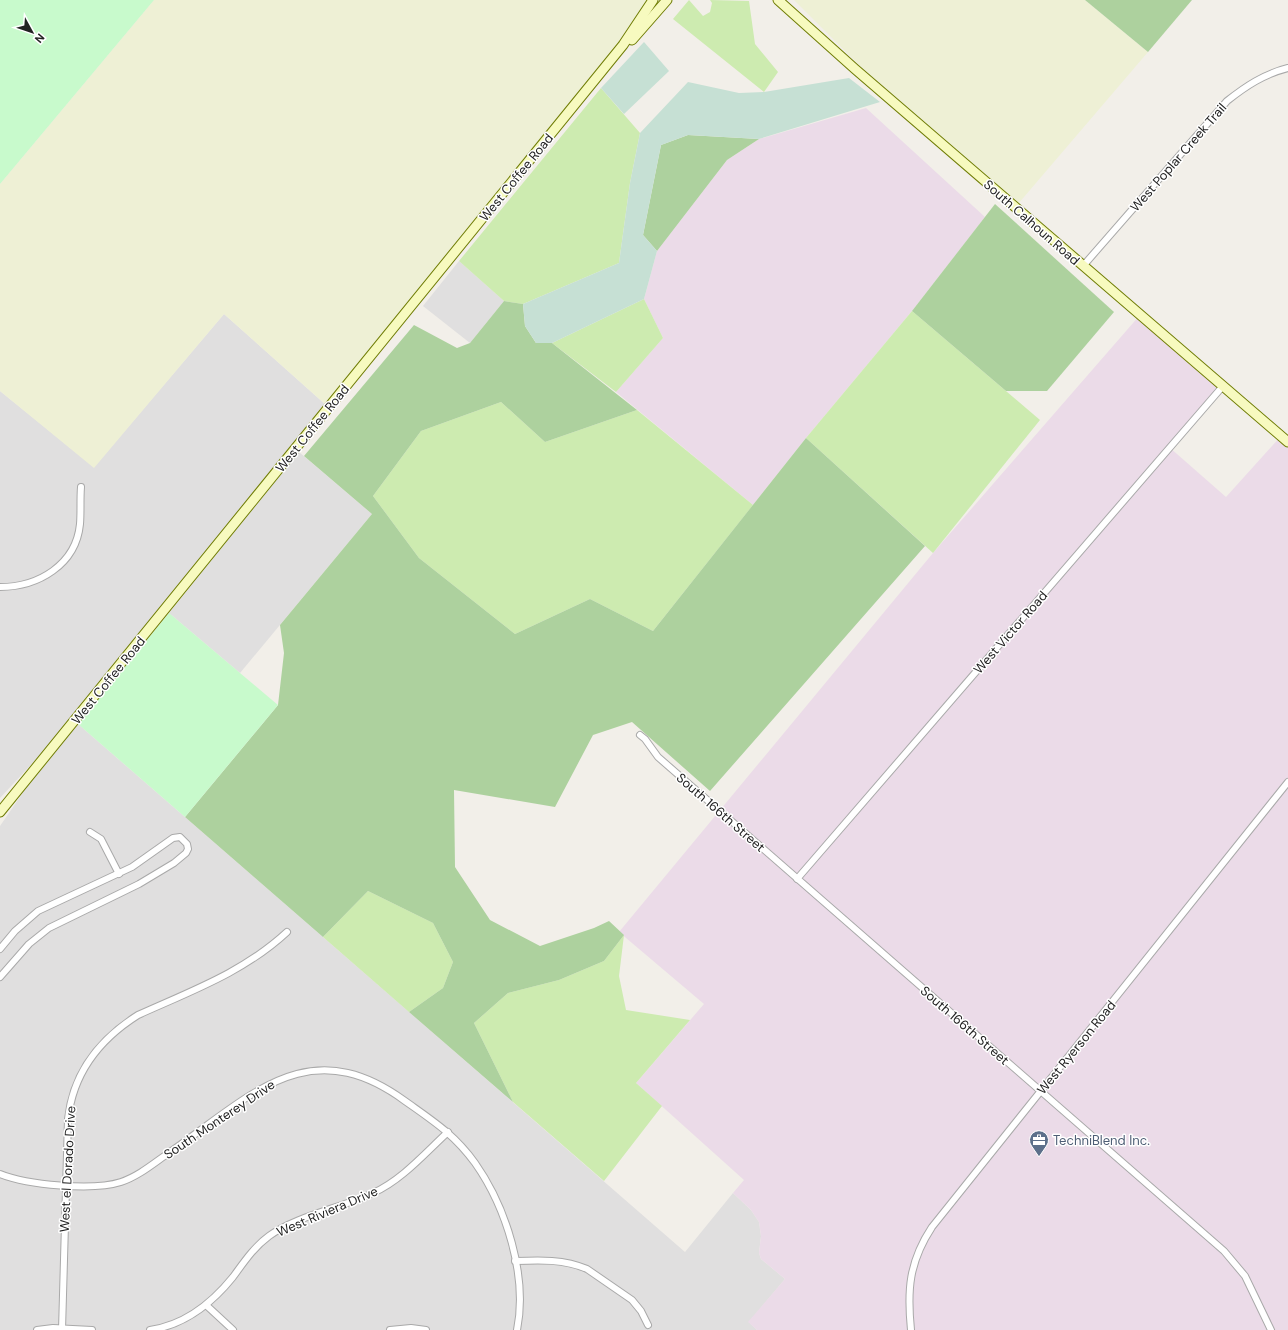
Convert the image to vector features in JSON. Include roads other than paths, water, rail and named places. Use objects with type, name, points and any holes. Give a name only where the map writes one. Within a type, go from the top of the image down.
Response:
[{"type":"street","name":"West Coffee Road","points":[[0,812],[624,45],[653,0]]},
{"type":"street","name":"West Coffee Road","points":[[624,45],[633,39],[667,0]]},
{"type":"street","name":"South Calhoun Road","points":[[778,0],[1083,266],[1288,442]]},
{"type":"street","name":"West Poplar Creek Trail","points":[[1083,266],[1227,100],[1247,85],[1288,68]]},
{"type":"street","name":"West Victor Road","points":[[797,879],[1223,386]]},
{"type":"street","points":[[0,587],[30,583],[54,572],[61,564],[77,538],[80,524],[81,487]]},
{"type":"street","name":"South 166th Street","points":[[640,736],[645,739],[658,757],[1224,1251],[1245,1276],[1271,1330]]},
{"type":"street","name":"West Ryerson Road","points":[[911,1330],[908,1302],[911,1275],[916,1256],[926,1236],[1040,1091],[1288,782]]},
{"type":"street","points":[[90,832],[101,839],[119,874]]},
{"type":"street","points":[[0,949],[15,931],[38,911],[119,874],[146,859],[173,838],[180,837],[187,844],[188,849],[186,853],[154,876],[120,894],[63,920],[39,935],[0,977]]},
{"type":"street","name":"West el Dorado Drive","points":[[62,1329],[68,1119],[71,1098],[83,1069],[101,1044],[113,1033],[138,1015],[236,970],[264,952],[287,932]]},
{"type":"street","name":"South Monterey Drive","points":[[0,1174],[33,1183],[93,1186],[109,1184],[134,1176],[263,1087],[288,1076],[316,1070],[347,1072],[370,1079],[394,1092],[448,1132],[466,1150],[496,1198],[506,1225],[515,1261],[519,1303],[517,1330]]},
{"type":"street","name":"West Riviera Drive","points":[[150,1330],[171,1325],[190,1317],[206,1305],[223,1288],[257,1246],[268,1237],[301,1221],[380,1190],[401,1176],[448,1132]]},
{"type":"street","points":[[515,1261],[556,1261],[583,1267],[632,1300],[642,1311],[648,1325]]},
{"type":"street","points":[[206,1305],[233,1330]]},
{"type":"street","points":[[390,1330],[411,1328],[426,1330]]},
{"type":"street","points":[[37,1330],[92,1330]]},
{"type":"place","name":"TechniBlend Inc.","points":[[1039,1157]]}]
